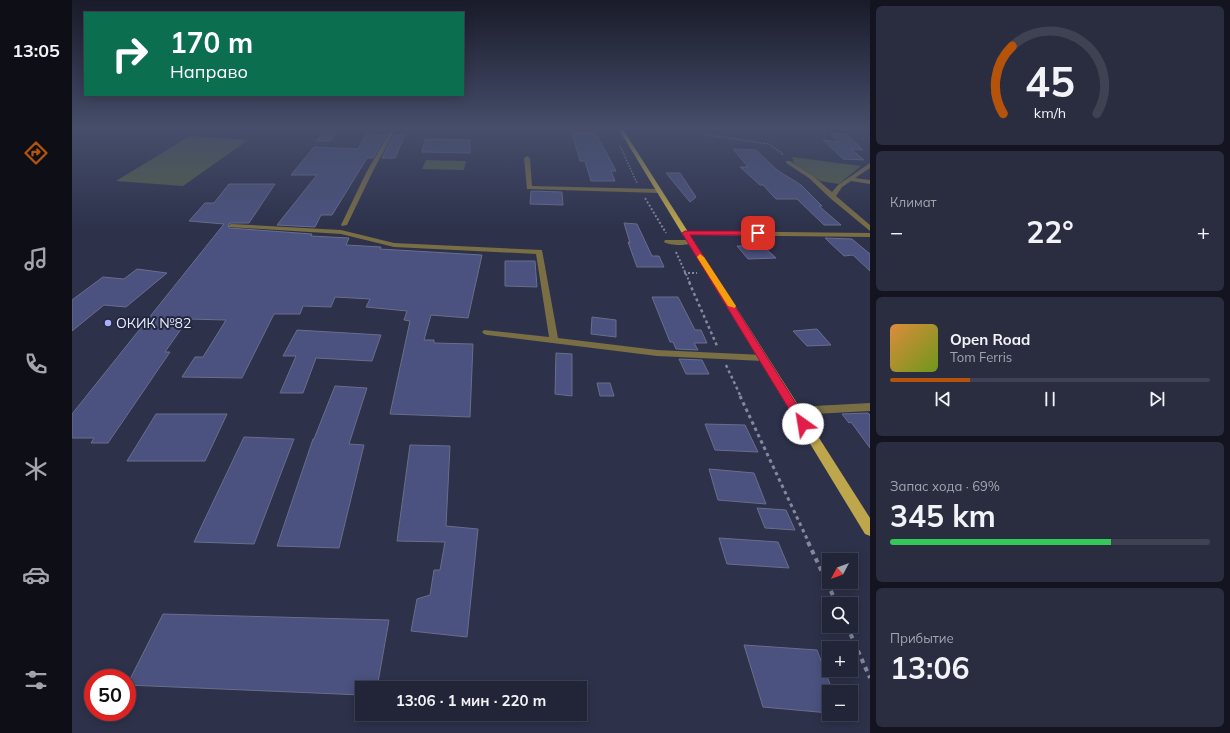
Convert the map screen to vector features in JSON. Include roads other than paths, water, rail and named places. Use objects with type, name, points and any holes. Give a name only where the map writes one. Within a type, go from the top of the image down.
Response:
[{"type":"main road","points":[[641,162],[870,530]]},
{"type":"street","points":[[344,225],[375,162]]},
{"type":"street","points":[[527,162],[529,188],[659,191]]},
{"type":"street","points":[[788,162],[811,177],[870,229]]},
{"type":"street","points":[[832,197],[840,186],[870,165]]},
{"type":"street","points":[[851,178],[870,182]]},
{"type":"street","points":[[231,226],[341,232],[394,245],[539,252],[554,340]]},
{"type":"street","points":[[685,233],[870,234]]},
{"type":"street","points":[[668,242],[691,242]]},
{"type":"street","points":[[487,332],[658,353],[762,358]]},
{"type":"street","points":[[795,411],[870,408]]},
{"type":"place","name":"ОКИК №82","points":[[108,323]]}]
